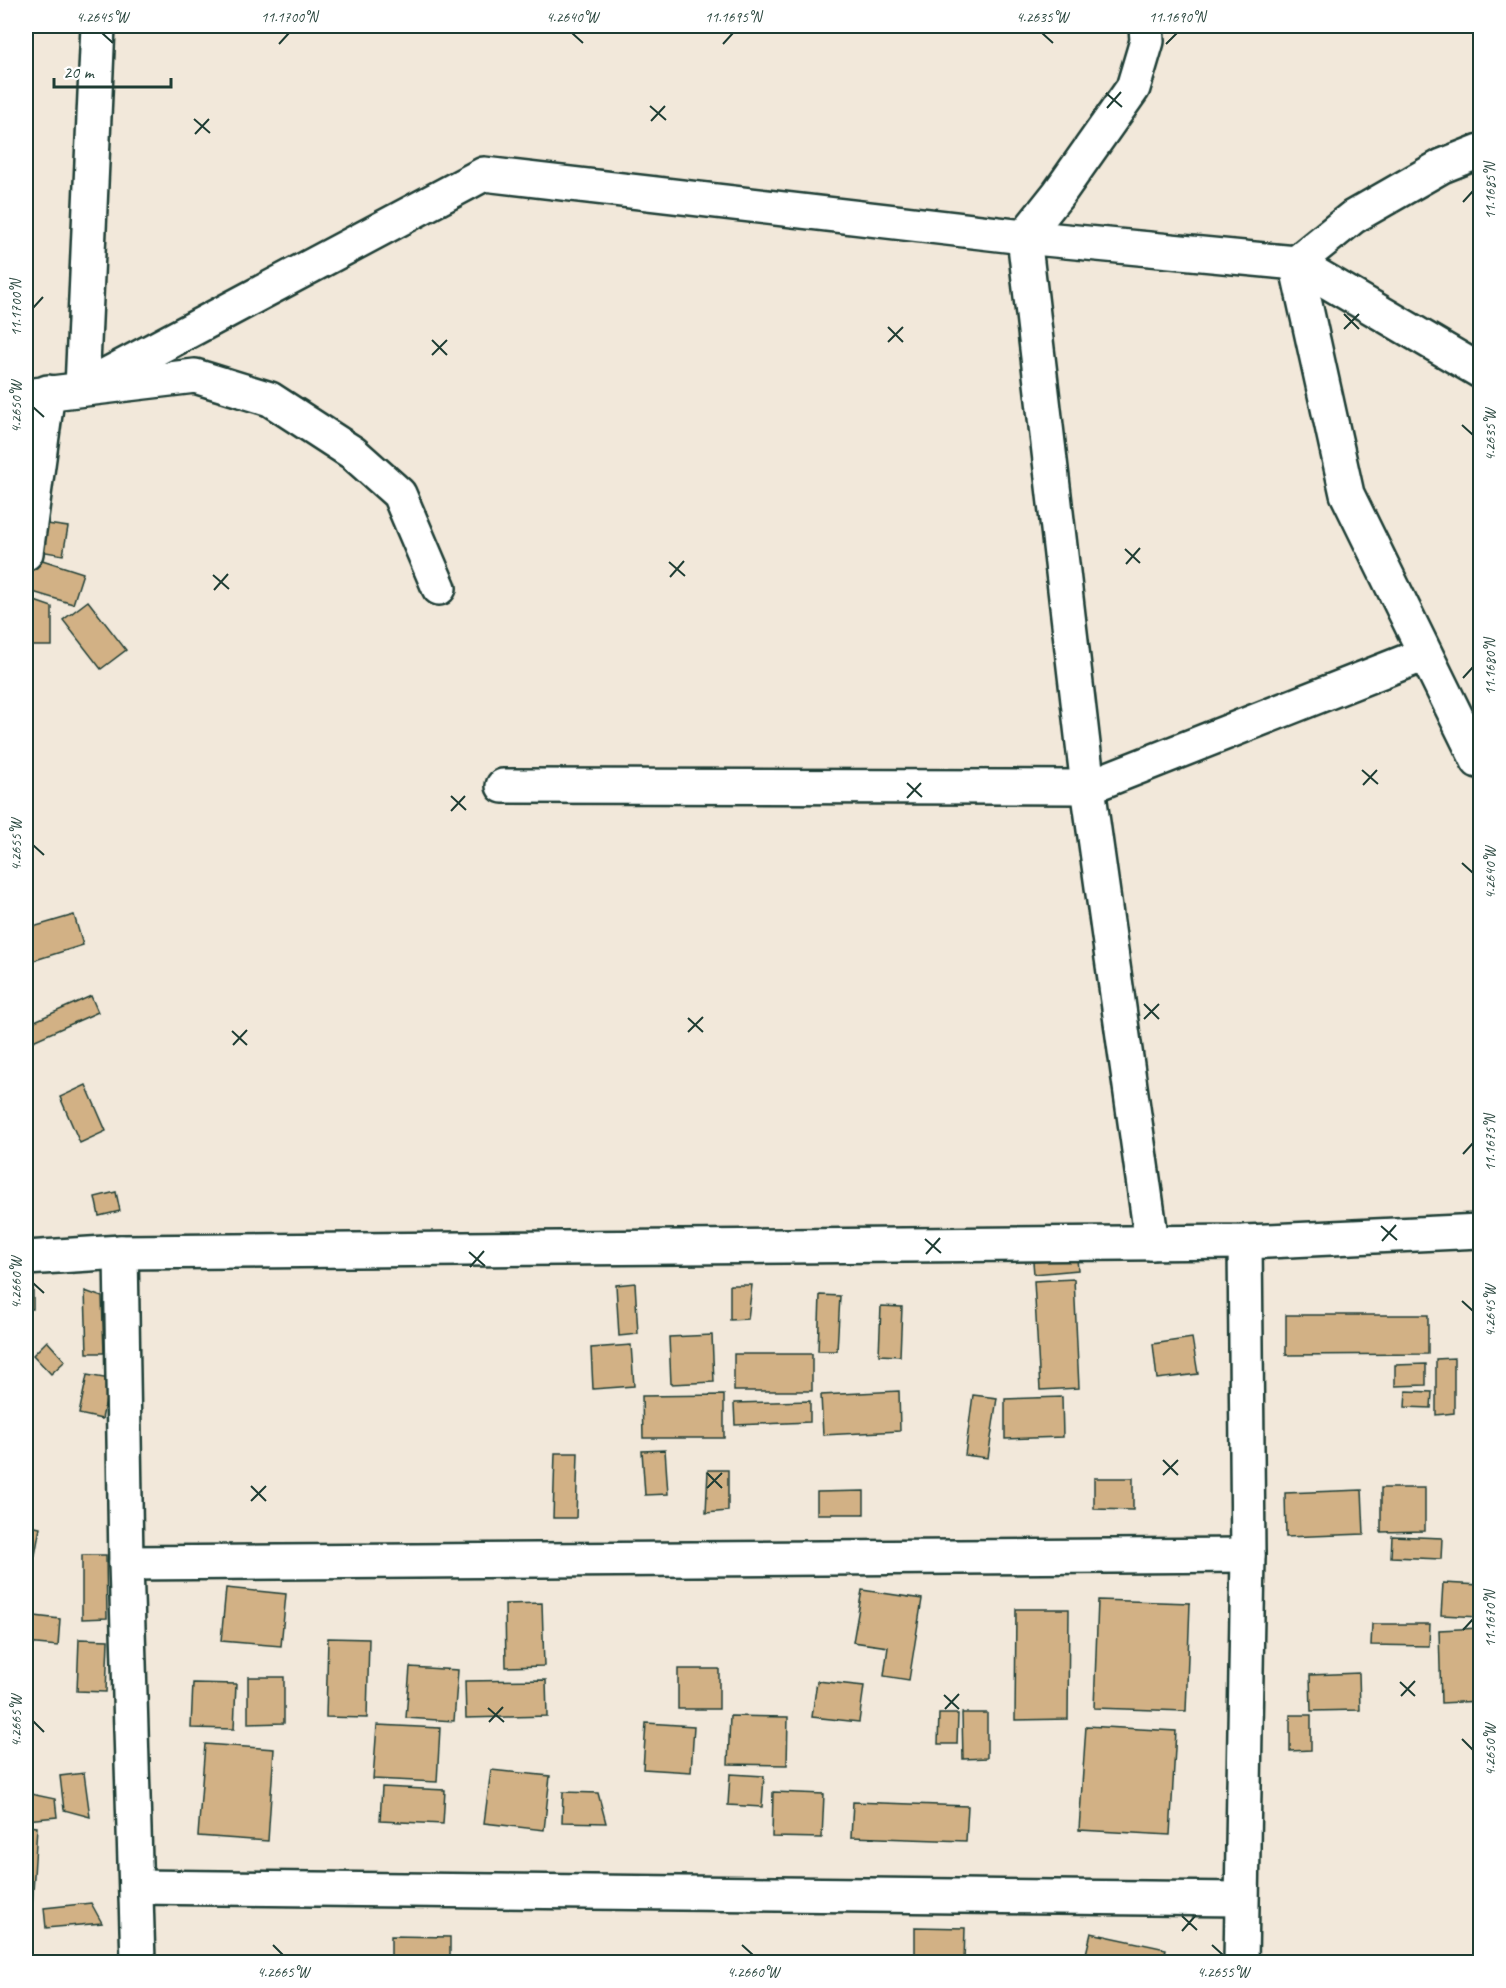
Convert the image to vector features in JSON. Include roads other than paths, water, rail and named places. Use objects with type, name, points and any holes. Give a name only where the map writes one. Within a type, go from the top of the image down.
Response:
[{"type":"street","points":[[82,388],[98,26]]},
{"type":"street","points":[[1146,26],[1147,41],[1133,88],[1059,194],[1024,237],[1088,787],[1152,1244]]},
{"type":"street","points":[[1296,263],[1353,217],[1442,166],[1480,151]]},
{"type":"street","points":[[82,388],[484,174],[1024,237],[1296,263],[1480,371]]},
{"type":"street","points":[[1296,263],[1347,494],[1478,761]]},
{"type":"street","points":[[26,553],[37,394],[195,376],[270,399],[353,453],[399,494],[439,588]]},
{"type":"street","points":[[503,786],[1088,787],[1425,654]]},
{"type":"street","points":[[26,1258],[121,1252],[1152,1244],[1480,1231]]},
{"type":"street","points":[[1241,1962],[1248,1555],[1245,1242]]},
{"type":"street","points":[[121,1252],[126,1563],[138,1962]]},
{"type":"street","points":[[126,1563],[1248,1555]]},
{"type":"street","points":[[136,1887],[1241,1899]]}]
